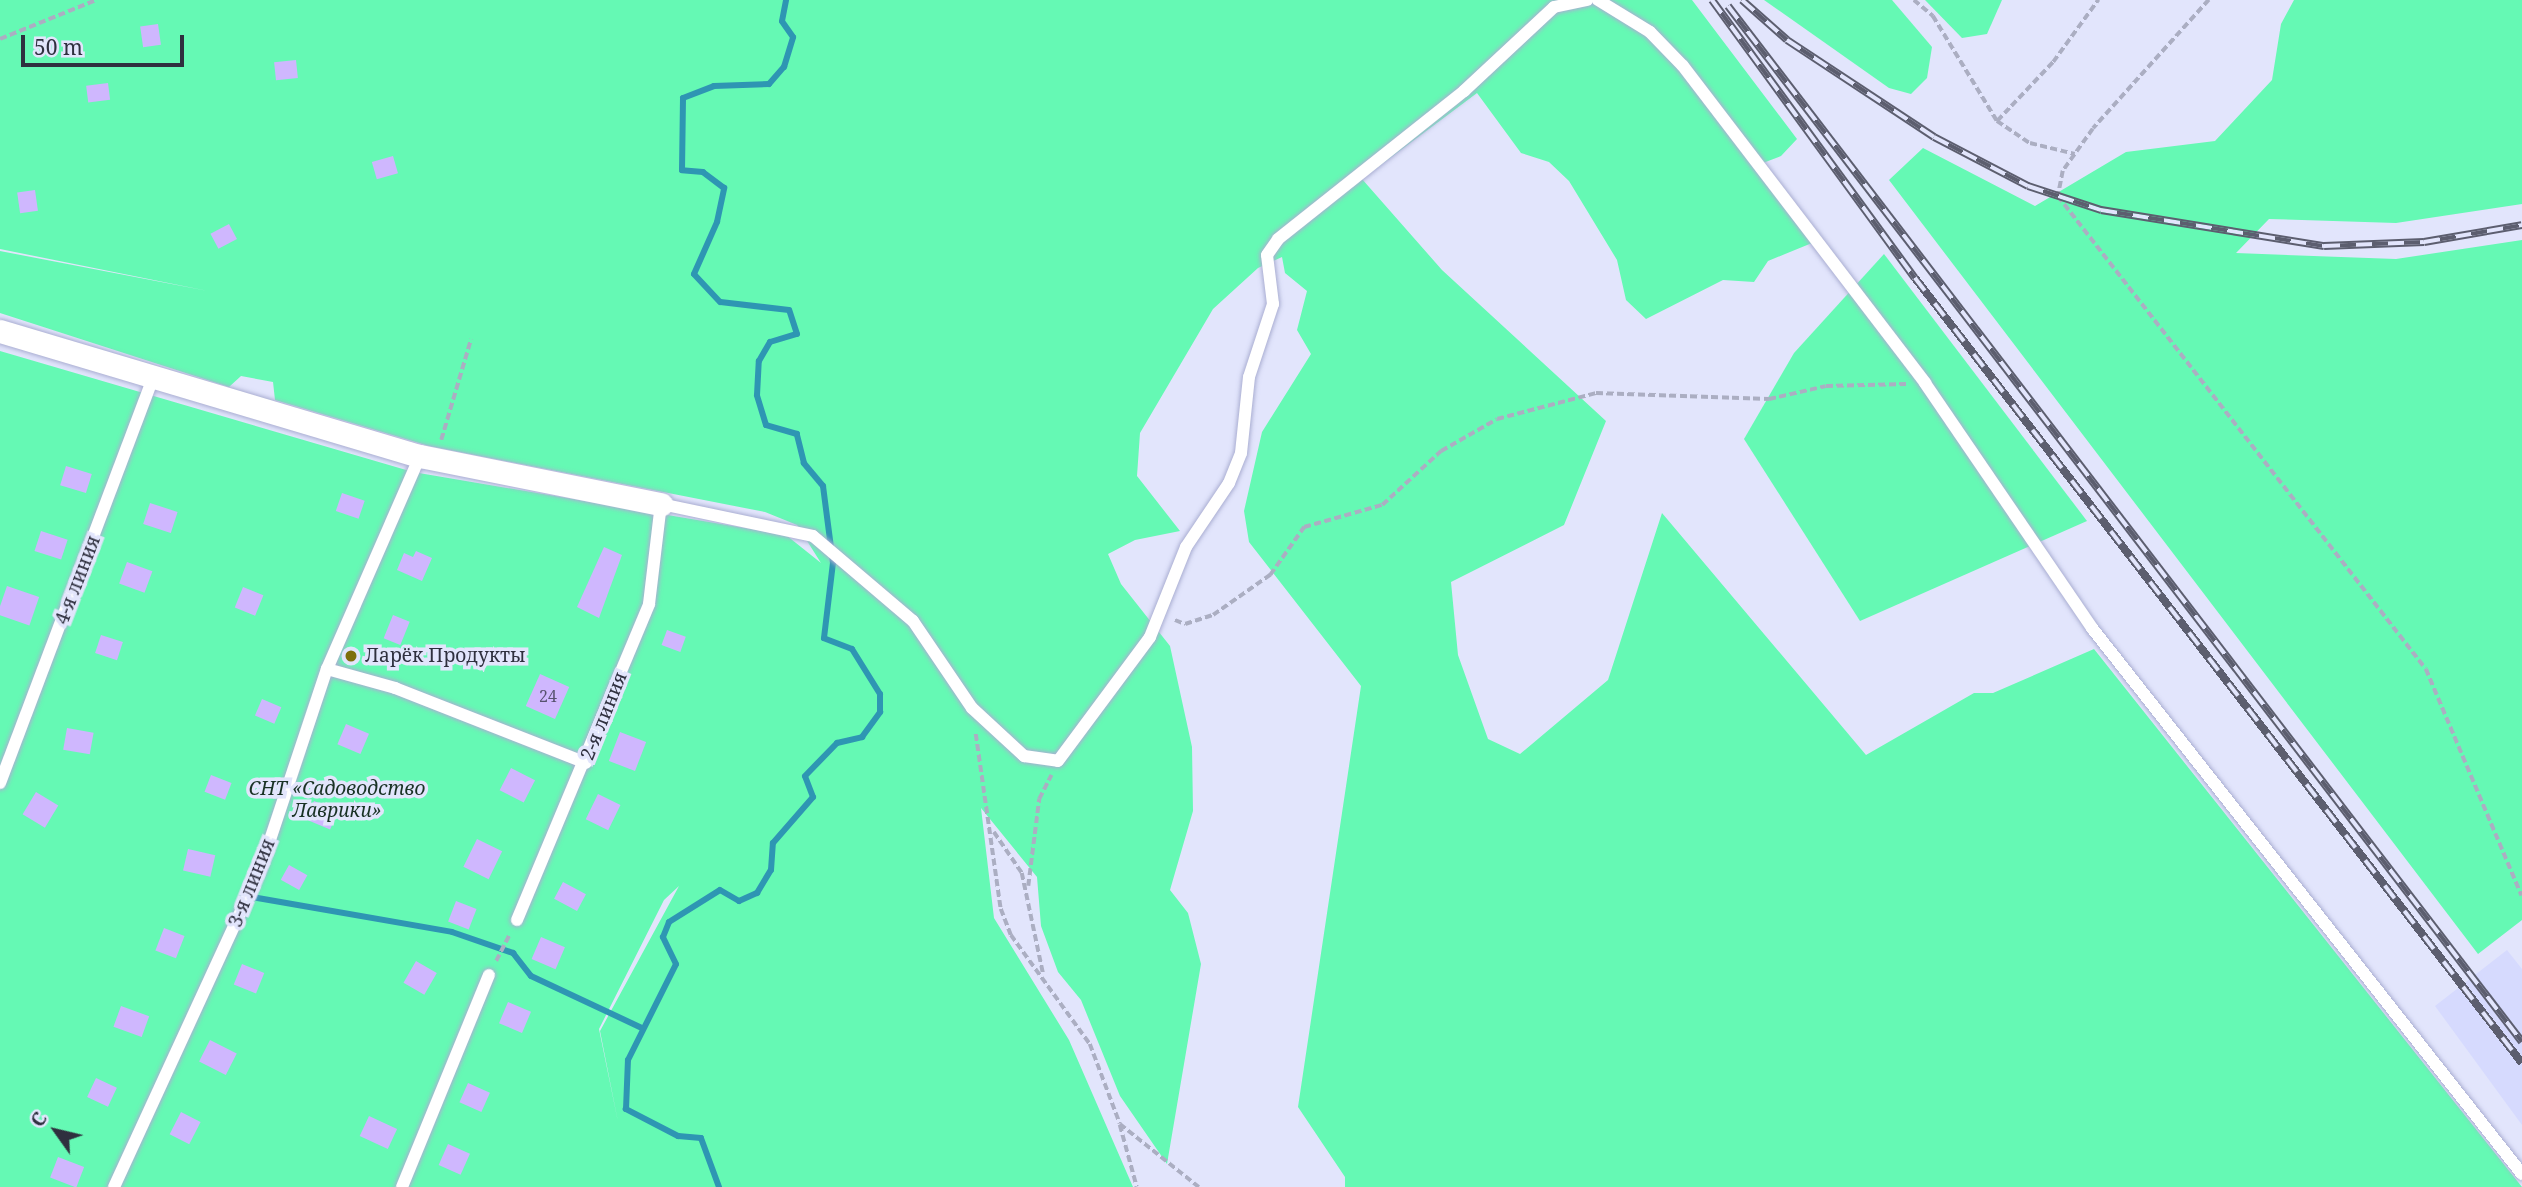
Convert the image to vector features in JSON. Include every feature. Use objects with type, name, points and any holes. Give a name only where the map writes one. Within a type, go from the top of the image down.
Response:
[{"type":"street","points":[[0,331],[427,457],[661,504]]},
{"type":"lane","points":[[661,504],[813,536],[841,557],[913,621],[972,708],[1024,756],[1058,761],[1163,615],[1186,547],[1241,453],[1240,414],[1273,304],[1267,256],[1278,239],[1464,91],[1554,8],[1587,0]]},
{"type":"lane","points":[[1598,0],[1650,32],[1683,65],[1925,383],[2092,628],[2522,1174]]},
{"type":"lane","name":"4-я линия","points":[[0,783],[154,376]]},
{"type":"lane","name":"3-я линия","points":[[114,1187],[260,870],[327,669],[427,457]]},
{"type":"lane","name":"2-я линия","points":[[517,920],[586,763],[649,604],[661,504]]},
{"type":"lane","points":[[327,669],[395,688],[586,763]]},
{"type":"lane","points":[[402,1187],[489,975]]},
{"type":"path","points":[[0,39],[96,0]]},
{"type":"path","points":[[1914,0],[1933,16],[1997,121],[2030,143],[2075,154]]},
{"type":"path","points":[[1997,121],[2053,62],[2098,0]]},
{"type":"path","points":[[2209,0],[2146,62],[2063,171],[2063,208],[2153,311],[2426,669],[2522,897]]},
{"type":"path","points":[[427,457],[471,339]]},
{"type":"path","points":[[1163,615],[1185,624],[1213,615],[1270,575],[1304,527],[1382,505],[1441,451],[1497,419],[1596,393],[1769,398],[1826,386],[1925,383]]},
{"type":"path","points":[[972,708],[992,831],[1001,909],[1012,935],[1044,976],[1090,1044],[1120,1124],[1137,1187]]},
{"type":"path","points":[[1044,976],[1032,943],[1028,892],[1039,799],[1058,761]]},
{"type":"path","points":[[992,831],[1028,892]]},
{"type":"path","points":[[500,953],[504,944]]},
{"type":"path","points":[[1120,1124],[1199,1187]]},
{"type":"shaded area","points":[[2507,950],[2522,969],[2522,1125],[2435,1006]]},
{"type":"green space","name":"СНТ «Садоводство Лаврики»","points":[[0,0],[1692,0],[1797,139],[1781,156],[1755,166],[1812,243],[1768,261],[1754,282],[1723,280],[1646,319],[1626,300],[1617,260],[1569,181],[1549,162],[1521,153],[1477,93],[1362,179],[1442,270],[1606,421],[1564,525],[1451,582],[1458,655],[1488,739],[1520,754],[1608,680],[1662,513],[1866,755],[1974,693],[1993,693],[2094,649],[2522,1187],[1345,1187],[1345,1177],[1298,1107],[1361,686],[1249,542],[1244,511],[1262,432],[1311,354],[1297,330],[1307,291],[1285,273],[1282,257],[1258,268],[1213,309],[1140,433],[1137,476],[1180,531],[1135,540],[1108,554],[1121,584],[1170,646],[1192,747],[1193,811],[1170,890],[1188,913],[1201,964],[1167,1164],[1120,1096],[1081,1000],[1058,972],[1041,926],[1037,877],[981,808],[994,918],[1069,1040],[1133,1187],[0,1187],[0,351],[413,472],[786,535],[821,563],[797,525],[765,512],[429,446],[275,400],[273,382],[241,376],[229,387],[0,313],[0,251],[208,291],[0,249]],"holes":[[[679,886],[600,1031],[618,1122],[599,1029],[664,900]]]},
{"type":"green space","points":[[1764,0],[1892,0],[1932,47],[1927,78],[1911,94],[1889,88]]},
{"type":"green space","points":[[1925,0],[2002,0],[1987,34],[1962,38]]},
{"type":"green space","points":[[2294,0],[2522,0],[2522,204],[2396,223],[2269,219],[2236,253],[2396,259],[2522,240],[2522,920],[2478,954],[1889,180],[1923,148],[2035,206],[2126,152],[2215,141],[2272,80],[2281,24]]},
{"type":"green space","points":[[1884,254],[2087,521],[1860,621],[1744,439],[1794,353]]},
{"type":"building","points":[[158,24],[161,45],[143,47],[140,27]]},
{"type":"building","points":[[296,60],[298,78],[276,80],[274,62]]},
{"type":"building","points":[[108,83],[110,100],[88,103],[86,86]]},
{"type":"building","points":[[393,156],[398,173],[377,179],[372,162]]},
{"type":"building","points":[[35,190],[38,211],[20,213],[17,193]]},
{"type":"building","points":[[229,224],[237,239],[218,249],[210,234]]},
{"type":"building","points":[[66,466],[92,474],[86,493],[60,485]]},
{"type":"building","points":[[342,493],[365,501],[359,519],[336,511]]},
{"type":"building","points":[[150,503],[178,512],[171,533],[143,524]]},
{"type":"building","points":[[41,531],[68,540],[61,560],[35,551]]},
{"type":"building","points":[[604,547],[622,555],[599,618],[577,607]]},
{"type":"building","points":[[416,551],[432,558],[422,581],[397,570],[404,553],[413,557]]},
{"type":"building","points":[[127,562],[152,571],[145,593],[119,584]]},
{"type":"building","points":[[7,586],[39,597],[29,625],[0,615]]},
{"type":"building","points":[[243,587],[263,595],[255,616],[235,607]]},
{"type":"building","points":[[393,615],[410,622],[400,645],[384,638]]},
{"type":"building","points":[[667,630],[686,637],[680,652],[662,645]]},
{"type":"building","points":[[101,635],[123,642],[117,660],[95,653]]},
{"type":"building","points":[[540,674],[569,687],[555,719],[526,706]]},
{"type":"building","points":[[262,699],[281,707],[274,724],[255,716]]},
{"type":"building","points":[[346,724],[369,734],[360,754],[337,744]]},
{"type":"building","points":[[67,728],[94,733],[90,754],[63,750]]},
{"type":"building","points":[[620,732],[646,742],[635,771],[609,761]]},
{"type":"building","points":[[511,768],[535,780],[524,803],[500,790]]},
{"type":"building","points":[[211,775],[232,783],[225,800],[205,792]]},
{"type":"building","points":[[36,792],[58,805],[45,828],[23,814]]},
{"type":"building","points":[[598,794],[620,805],[608,830],[586,819]]},
{"type":"building","points":[[314,801],[338,811],[330,830],[306,819]]},
{"type":"building","points":[[477,839],[502,851],[489,879],[463,867]]},
{"type":"building","points":[[188,849],[215,855],[210,877],[183,870]]},
{"type":"building","points":[[289,865],[307,875],[299,890],[281,880]]},
{"type":"building","points":[[563,882],[586,894],[577,911],[554,899]]},
{"type":"building","points":[[456,901],[477,909],[469,929],[448,922]]},
{"type":"building","points":[[164,928],[185,936],[176,958],[155,950]]},
{"type":"building","points":[[541,937],[565,947],[556,969],[532,959]]},
{"type":"building","points":[[416,961],[437,973],[424,995],[404,983]]},
{"type":"building","points":[[242,964],[264,973],[256,993],[234,984]]},
{"type":"building","points":[[508,1002],[531,1012],[522,1033],[499,1023]]},
{"type":"building","points":[[121,1006],[149,1016],[142,1037],[113,1027]]},
{"type":"building","points":[[210,1040],[237,1054],[226,1075],[199,1061]]},
{"type":"building","points":[[96,1078],[117,1088],[108,1107],[87,1097]]},
{"type":"building","points":[[468,1083],[490,1093],[481,1112],[459,1102]]},
{"type":"building","points":[[181,1112],[201,1122],[189,1144],[170,1134]]},
{"type":"building","points":[[369,1116],[397,1129],[388,1149],[360,1136]]},
{"type":"building","points":[[448,1144],[470,1154],[461,1175],[439,1165]]},
{"type":"building","points":[[58,1157],[84,1167],[76,1187],[50,1178]]},
{"type":"waterway","points":[[719,1187],[701,1138],[678,1136],[626,1109],[628,1060],[676,964],[663,937],[669,922],[720,890],[739,901],[757,893],[771,870],[773,843],[813,797],[805,776],[837,743],[862,737],[880,712],[880,694],[852,649],[824,638],[833,563],[823,486],[804,463],[797,434],[766,425],[757,395],[759,361],[770,342],[797,334],[789,310],[720,302],[694,274],[717,222],[724,188],[703,172],[682,170],[683,98],[714,86],[769,84],[784,67],[793,37],[782,21],[786,0]]},
{"type":"waterway","points":[[252,897],[452,932],[513,953],[531,976],[642,1028]]},
{"type":"railway","points":[[1712,0],[1915,278],[2522,1063]]},
{"type":"railway","points":[[1742,0],[1787,40],[1934,137],[2028,186],[2101,210],[2324,246],[2424,242],[2522,225]]},
{"type":"railway","points":[[1728,6],[2522,1042]]},
{"type":"place","name":"Ларёк Продукты","points":[[351,656]]}]
